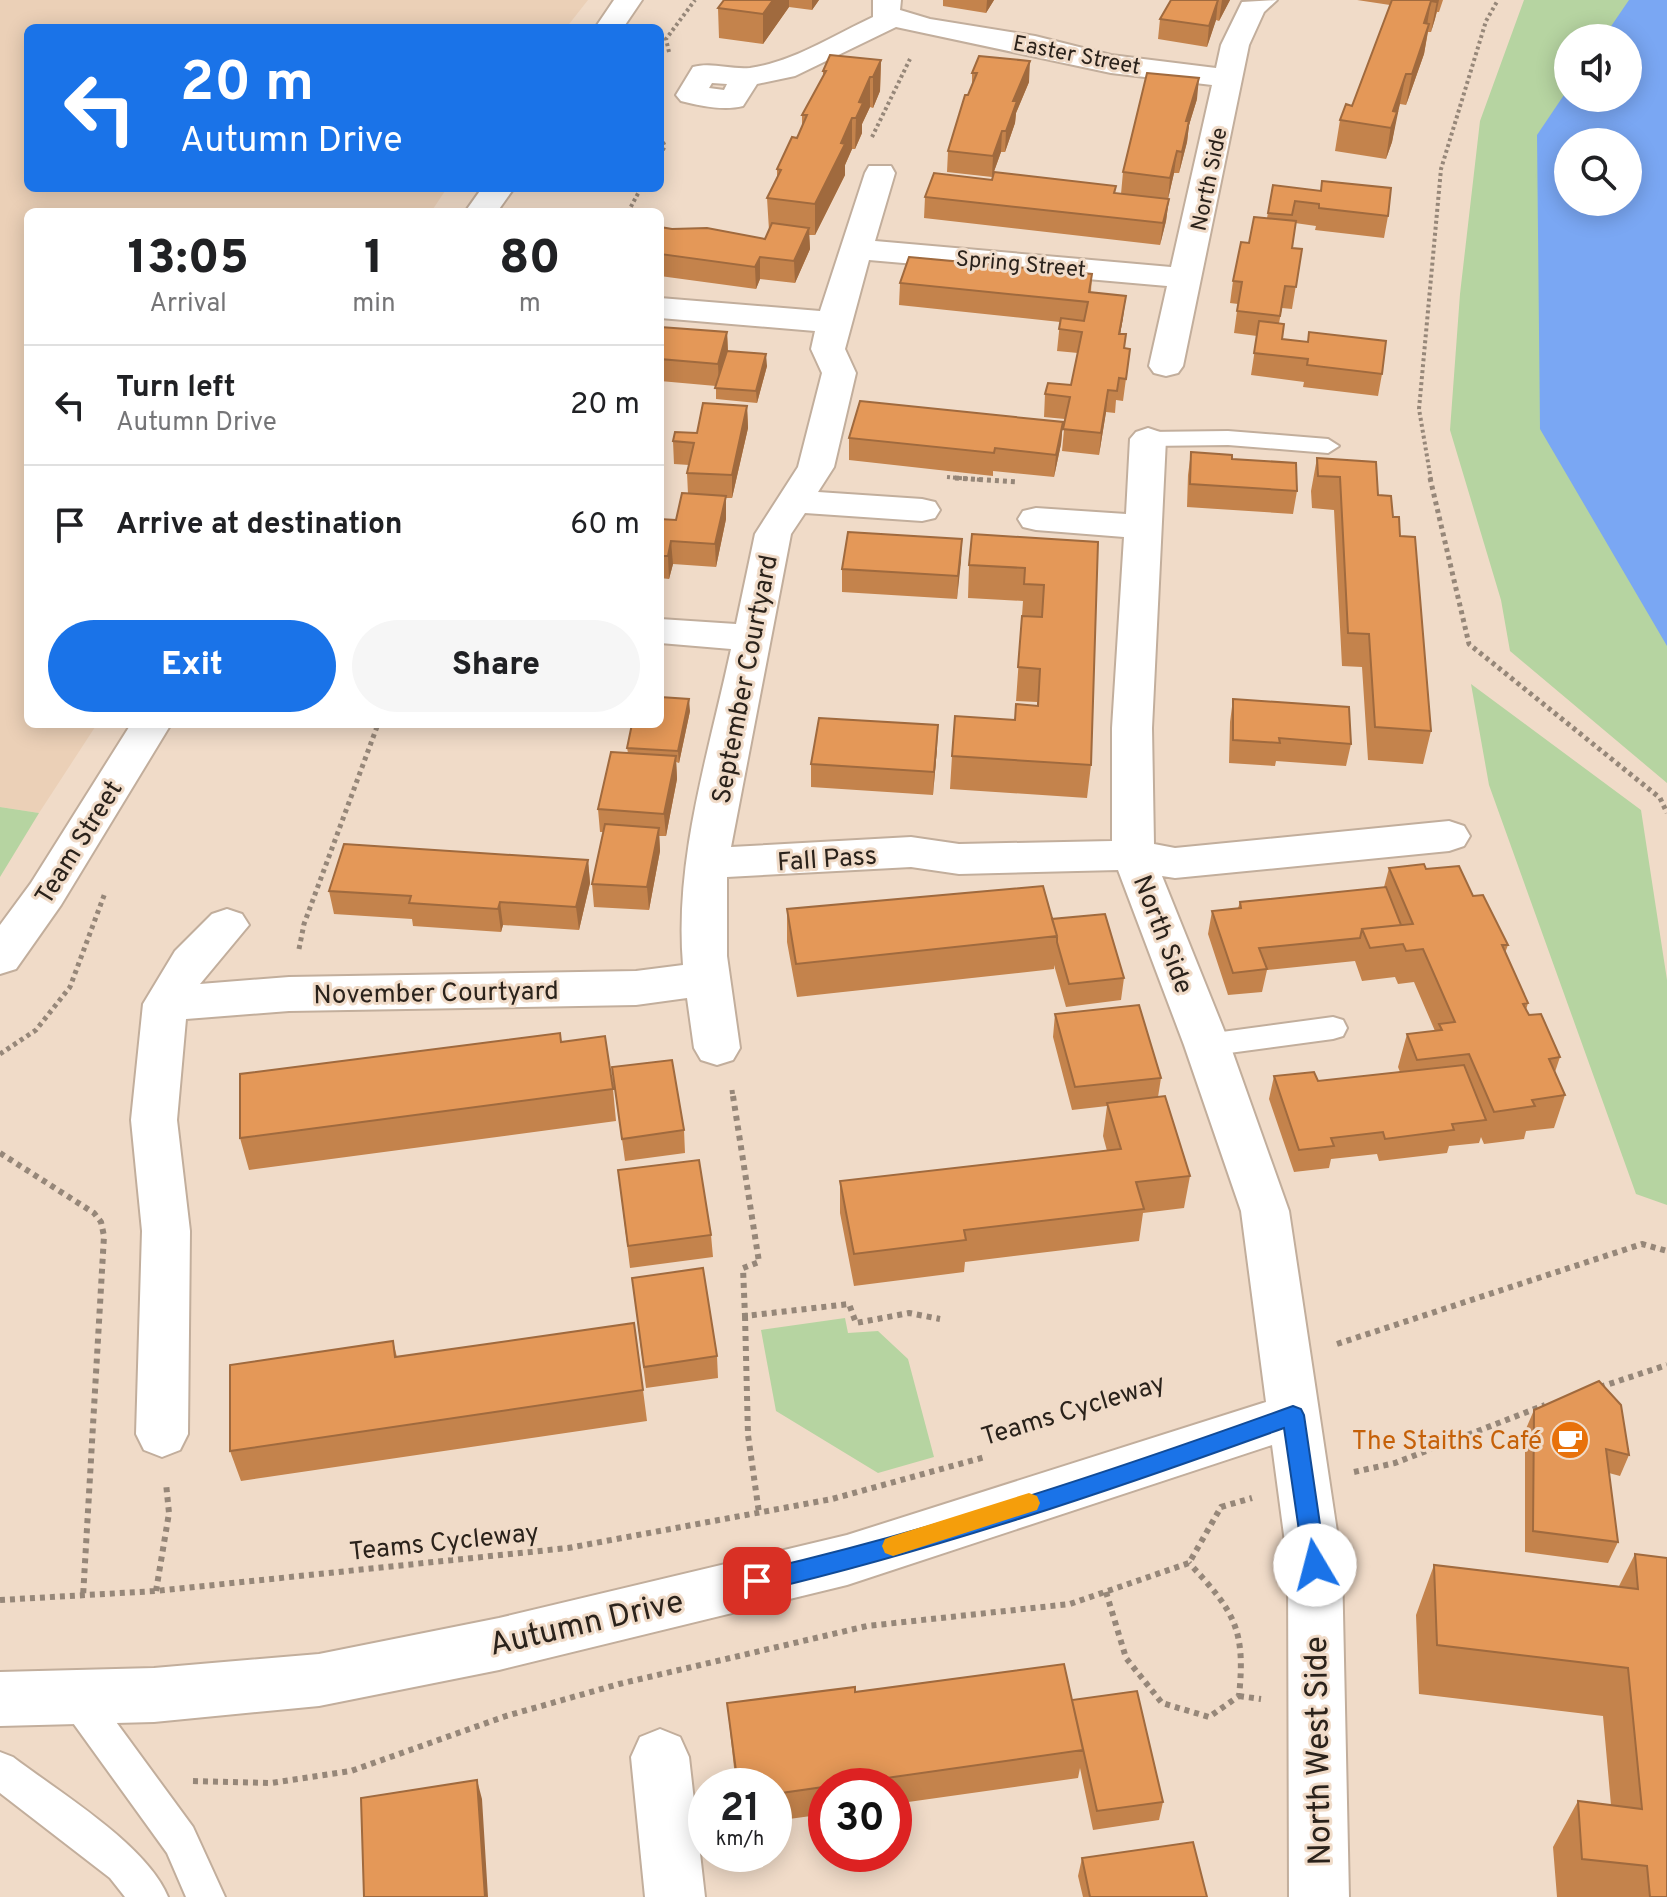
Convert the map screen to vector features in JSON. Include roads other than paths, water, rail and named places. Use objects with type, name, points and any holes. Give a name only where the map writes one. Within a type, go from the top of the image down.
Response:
[{"type":"street","points":[[612,24],[628,0]]},
{"type":"street","name":"North Side","points":[[1166,366],[1235,45],[1252,8],[1263,0]]},
{"type":"street","points":[[746,77],[806,61],[890,9]]},
{"type":"street","name":"Easter Street","points":[[890,9],[926,27],[1035,45],[1111,64],[1229,78]]},
{"type":"street","name":"September Courtyard","points":[[707,863],[773,534],[816,467],[839,373],[828,349],[833,322],[880,173]]},
{"type":"street","name":"Spring Street","points":[[855,249],[1186,278]]},
{"type":"street","points":[[664,308],[833,322]]},
{"type":"street","name":"North Side","points":[[1148,439],[1132,728],[1133,855],[1207,1045],[1265,1211],[1293,1415]]},
{"type":"street","points":[[795,501],[922,510]]},
{"type":"street","points":[[1036,519],[1144,527]]},
{"type":"street","points":[[664,631],[752,638]]},
{"type":"street","name":"Team Street","points":[[0,958],[46,894],[149,728]]},
{"type":"street","name":"Fall Pass","points":[[707,863],[911,852],[959,859],[1133,855],[1175,863],[1449,836]]},
{"type":"street","points":[[707,863],[704,884],[706,979],[717,1048]]},
{"type":"street","points":[[162,1434],[166,1231],[154,1120],[165,1004],[191,963],[227,925]]},
{"type":"street","name":"November Courtyard","points":[[165,1004],[289,994],[566,990],[706,979]]},
{"type":"street","name":"North West Side","points":[[1293,1415],[1315,1565],[1319,1897]]},
{"type":"street","name":"Autumn Drive","points":[[0,1699],[76,1697],[319,1680],[499,1644],[847,1560],[1187,1453],[1293,1415]]},
{"type":"street","points":[[660,1757],[675,1897]]},
{"type":"lane","points":[[1148,439],[1228,438],[1328,446]]},
{"type":"lane","points":[[1207,1045],[1333,1028]]},
{"type":"lane","points":[[76,1697],[180,1840],[206,1897]]},
{"type":"lane","points":[[0,1770],[123,1865],[149,1897]]},
{"type":"water","points":[[1629,0],[1667,0],[1667,646],[1540,429],[1537,135],[1554,110],[1642,112],[1642,24],[1613,24]]},
{"type":"place","name":"The Staiths Café","points":[[1570,1440]]}]
